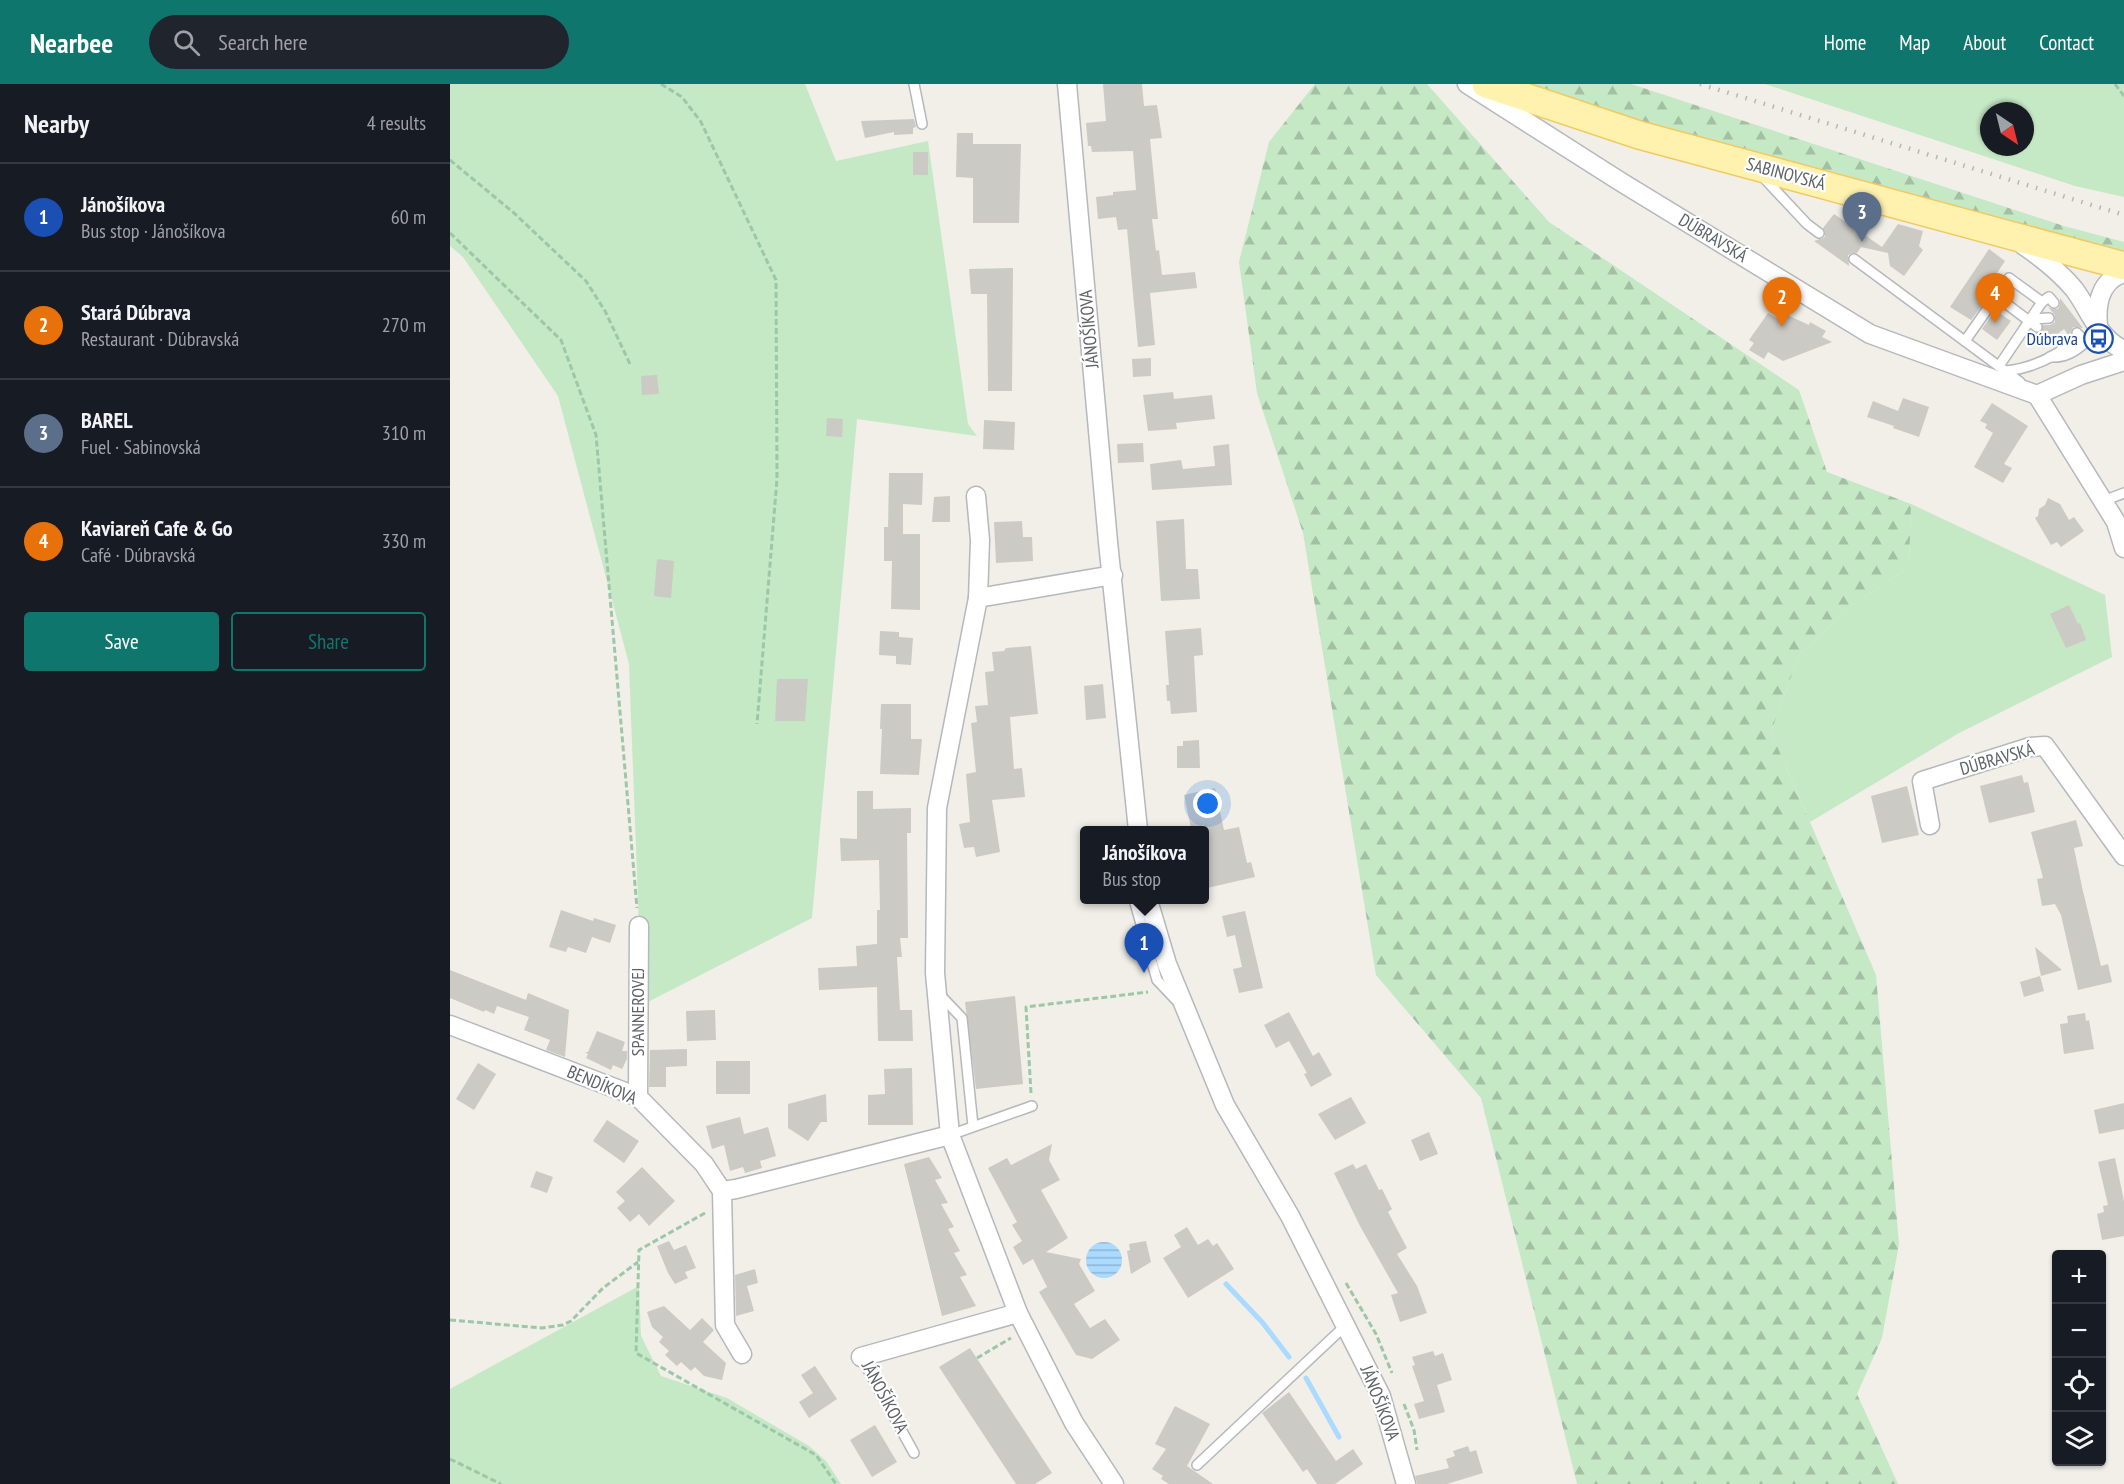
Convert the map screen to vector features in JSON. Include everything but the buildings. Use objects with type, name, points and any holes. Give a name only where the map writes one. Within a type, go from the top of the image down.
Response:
[{"type":"main road","name":"SABINOVSKÁ","points":[[1486,84],[1597,123],[2124,266]]},
{"type":"street","name":"JÁNOŠÍKOVA","points":[[1067,84],[1108,542],[1138,826]]},
{"type":"street","name":"DÚBRAVSKÁ","points":[[1467,84],[1621,182],[1870,333],[2037,395]]},
{"type":"street","points":[[2007,234],[2047,261],[2073,289],[2100,330],[2115,346],[2124,350]]},
{"type":"street","points":[[2097,370],[2106,359],[2108,349],[2100,330],[2096,308],[2102,290],[2110,279],[2124,273]]},
{"type":"street","points":[[2124,361],[2037,395],[2116,522],[2124,548]]},
{"type":"street","points":[[976,496],[980,540],[978,598],[937,808],[935,973],[950,1135],[1012,1315],[1074,1423],[1114,1484]]},
{"type":"street","points":[[978,598],[1113,575]]},
{"type":"street","name":"DÚBRAVSKÁ","points":[[1930,825],[1922,781],[2030,747],[2045,746],[2124,856]]},
{"type":"street","name":"JÁNOŠÍKOVA","points":[[1150,904],[1167,964],[1225,1105],[1290,1216],[1381,1396],[1406,1484]]},
{"type":"street","name":"SPANNEROVEJ","points":[[638,1097],[639,926]]},
{"type":"street","name":"BENDÍKOVA","points":[[450,1025],[638,1097],[704,1164],[722,1191]]},
{"type":"street","points":[[742,1354],[725,1325],[722,1191],[736,1190],[950,1135]]},
{"type":"street","name":"JÁNOŠÍKOVA","points":[[861,1357],[1012,1315]]},
{"type":"lane","points":[[914,84],[922,124]]},
{"type":"lane","points":[[1751,164],[1807,224],[1819,233]]},
{"type":"lane","points":[[1854,259],[2037,395]]},
{"type":"lane","points":[[1965,341],[2008,278],[2042,302]]},
{"type":"lane","points":[[1996,296],[2037,327]]},
{"type":"lane","points":[[2002,369],[2042,302],[2049,297],[2054,303]]},
{"type":"lane","points":[[2030,320],[2049,318]]},
{"type":"lane","points":[[2002,369],[2017,370],[2050,357],[2078,335]]},
{"type":"lane","points":[[2103,501],[2124,493]]},
{"type":"lane","points":[[1135,904],[1156,981],[1185,1008]]},
{"type":"lane","points":[[936,991],[962,1018],[973,1126]]},
{"type":"lane","points":[[950,1135],[1032,1106]]},
{"type":"lane","points":[[1197,1465],[1346,1325]]},
{"type":"lane","name":"JÁNOŠÍKOVA","points":[[861,1357],[914,1453]]},
{"type":"path","points":[[661,84],[682,97],[701,122],[776,280],[777,479],[757,724]]},
{"type":"path","points":[[2115,84],[2124,96]]},
{"type":"path","points":[[450,159],[514,213],[586,281],[605,310],[630,363]]},
{"type":"path","points":[[450,232],[561,340],[596,435],[639,926]]},
{"type":"path","points":[[1032,1106],[1026,1007],[1154,991]]},
{"type":"path","points":[[722,1191],[717,1207],[639,1250],[636,1353],[816,1455],[836,1484]]},
{"type":"path","points":[[450,1320],[542,1328],[563,1326],[571,1321],[603,1288],[638,1262]]},
{"type":"path","points":[[977,1359],[1016,1335],[1012,1315]]},
{"type":"path","points":[[450,1459],[501,1484]]},
{"type":"green space","points":[[450,84],[805,84],[836,161],[928,141],[968,424],[977,436],[857,419],[812,918],[642,1005],[629,664],[558,396],[463,257],[450,246]]},
{"type":"green space","points":[[1315,84],[1427,84],[1549,222],[1799,390],[1827,472],[1911,504],[1909,567],[1853,605],[1799,655],[1771,732],[1876,975],[1899,1244],[1882,1338],[1857,1394],[1898,1484],[1577,1484],[1481,1098],[1376,975],[1303,533],[1257,393],[1239,262],[1269,142]]},
{"type":"green space","points":[[1526,84],[1631,84],[2064,226],[2124,242],[2124,256],[1613,114]]},
{"type":"green space","points":[[1765,84],[2124,84],[2124,197],[2075,186],[1984,156],[2034,156],[2034,102],[1980,102],[1980,155]]},
{"type":"green space","points":[[1911,504],[2105,595],[2112,657],[1959,733],[1810,822],[1771,732],[1799,655],[1853,605],[1909,567]]},
{"type":"green space","points":[[639,1286],[641,1336],[661,1376],[727,1398],[809,1446],[826,1461],[841,1484],[450,1484],[450,1389]]},
{"type":"water","points":[[1104,1242],[1117,1247],[1122,1260],[1117,1273],[1104,1278],[1091,1273],[1086,1260],[1091,1247]]},
{"type":"waterway","points":[[1226,1284],[1262,1322],[1289,1357]]},
{"type":"waterway","points":[[1306,1378],[1339,1437]]},
{"type":"railway","points":[[1700,84],[2124,215]]},
{"type":"place","name":"BAREL","points":[[1862,242]]},
{"type":"place","name":"Kaviareň Cafe & Go","points":[[1995,323]]},
{"type":"place","name":"Stará Dúbrava","points":[[1782,327]]},
{"type":"place","name":"Dúbrava","points":[[2099,339]]},
{"type":"place","name":"Jánošíkova","points":[[1144,973]]}]
